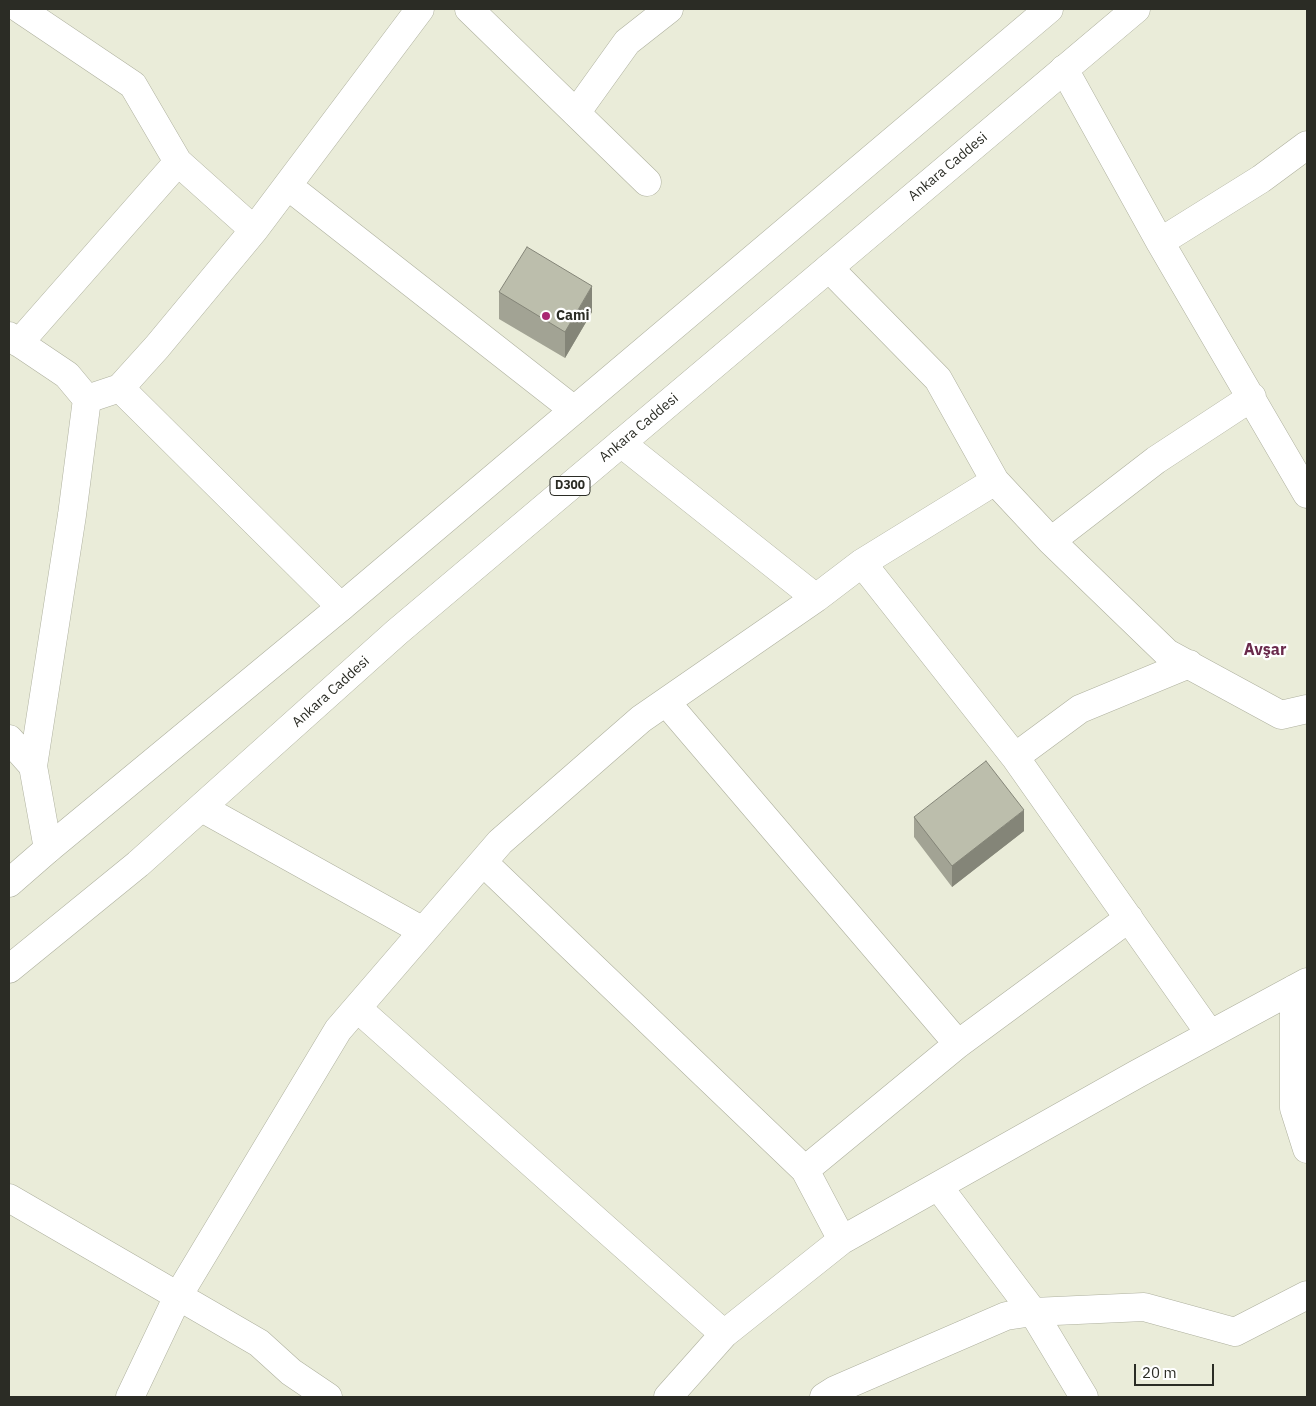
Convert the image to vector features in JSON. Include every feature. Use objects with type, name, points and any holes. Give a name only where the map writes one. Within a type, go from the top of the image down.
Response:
[{"type":"main road","points":[[20,9],[133,86],[178,162],[254,230]]},
{"type":"main road","points":[[87,399],[120,388],[157,347],[254,230],[420,9]]},
{"type":"main road","points":[[468,9],[647,182]]},
{"type":"main road","points":[[576,113],[627,42],[669,9]]},
{"type":"main road","points":[[9,883],[341,608],[1049,9]]},
{"type":"main road","name":"Ankara Caddesi","points":[[9,970],[87,907],[202,808],[397,632],[1136,9]]},
{"type":"main road","points":[[1064,69],[1160,242],[1307,494]]},
{"type":"main road","points":[[1160,242],[1261,179],[1307,145]]},
{"type":"main road","points":[[48,849],[33,766],[72,515],[87,399],[67,375],[14,339],[178,162]]},
{"type":"main road","points":[[288,186],[574,410]]},
{"type":"main road","points":[[829,268],[938,379],[995,481],[1051,542],[1167,653],[1281,715],[1307,709]]},
{"type":"main road","points":[[120,388],[341,608]]},
{"type":"main road","points":[[1051,542],[1156,460],[1252,397]]},
{"type":"main road","points":[[621,443],[816,598]]},
{"type":"main road","points":[[130,1397],[178,1296],[338,1030],[500,842],[641,719],[816,598],[862,563],[995,481]]},
{"type":"main road","points":[[862,563],[1015,758],[1210,1034]]},
{"type":"main road","points":[[1015,758],[1080,708],[1189,664]]},
{"type":"main road","points":[[666,702],[958,1044]]},
{"type":"main road","points":[[9,740],[33,766]]},
{"type":"main road","points":[[202,808],[423,931]]},
{"type":"main road","points":[[483,862],[805,1170],[842,1240]]},
{"type":"main road","points":[[805,1170],[958,1044],[1128,918]]},
{"type":"main road","points":[[668,1397],[724,1334],[842,1240],[1301,985]]},
{"type":"main road","points":[[1301,985],[1294,1108],[1307,1149]]},
{"type":"main road","points":[[357,1008],[724,1334]]},
{"type":"main road","points":[[938,1186],[1033,1312],[1084,1397]]},
{"type":"main road","points":[[9,1198],[259,1343],[292,1372],[328,1397]]},
{"type":"main road","points":[[824,1397],[836,1390],[1006,1316],[1033,1312],[1144,1307],[1235,1332],[1307,1295]]},
{"type":"building","points":[[527,247],[592,286],[565,332],[499,292]]},
{"type":"building","points":[[986,761],[1024,810],[952,866],[914,817]]},
{"type":"place","name":"Cami","points":[[546,316]]},
{"type":"district","name":"Avşar","points":[[1265,650]]}]
